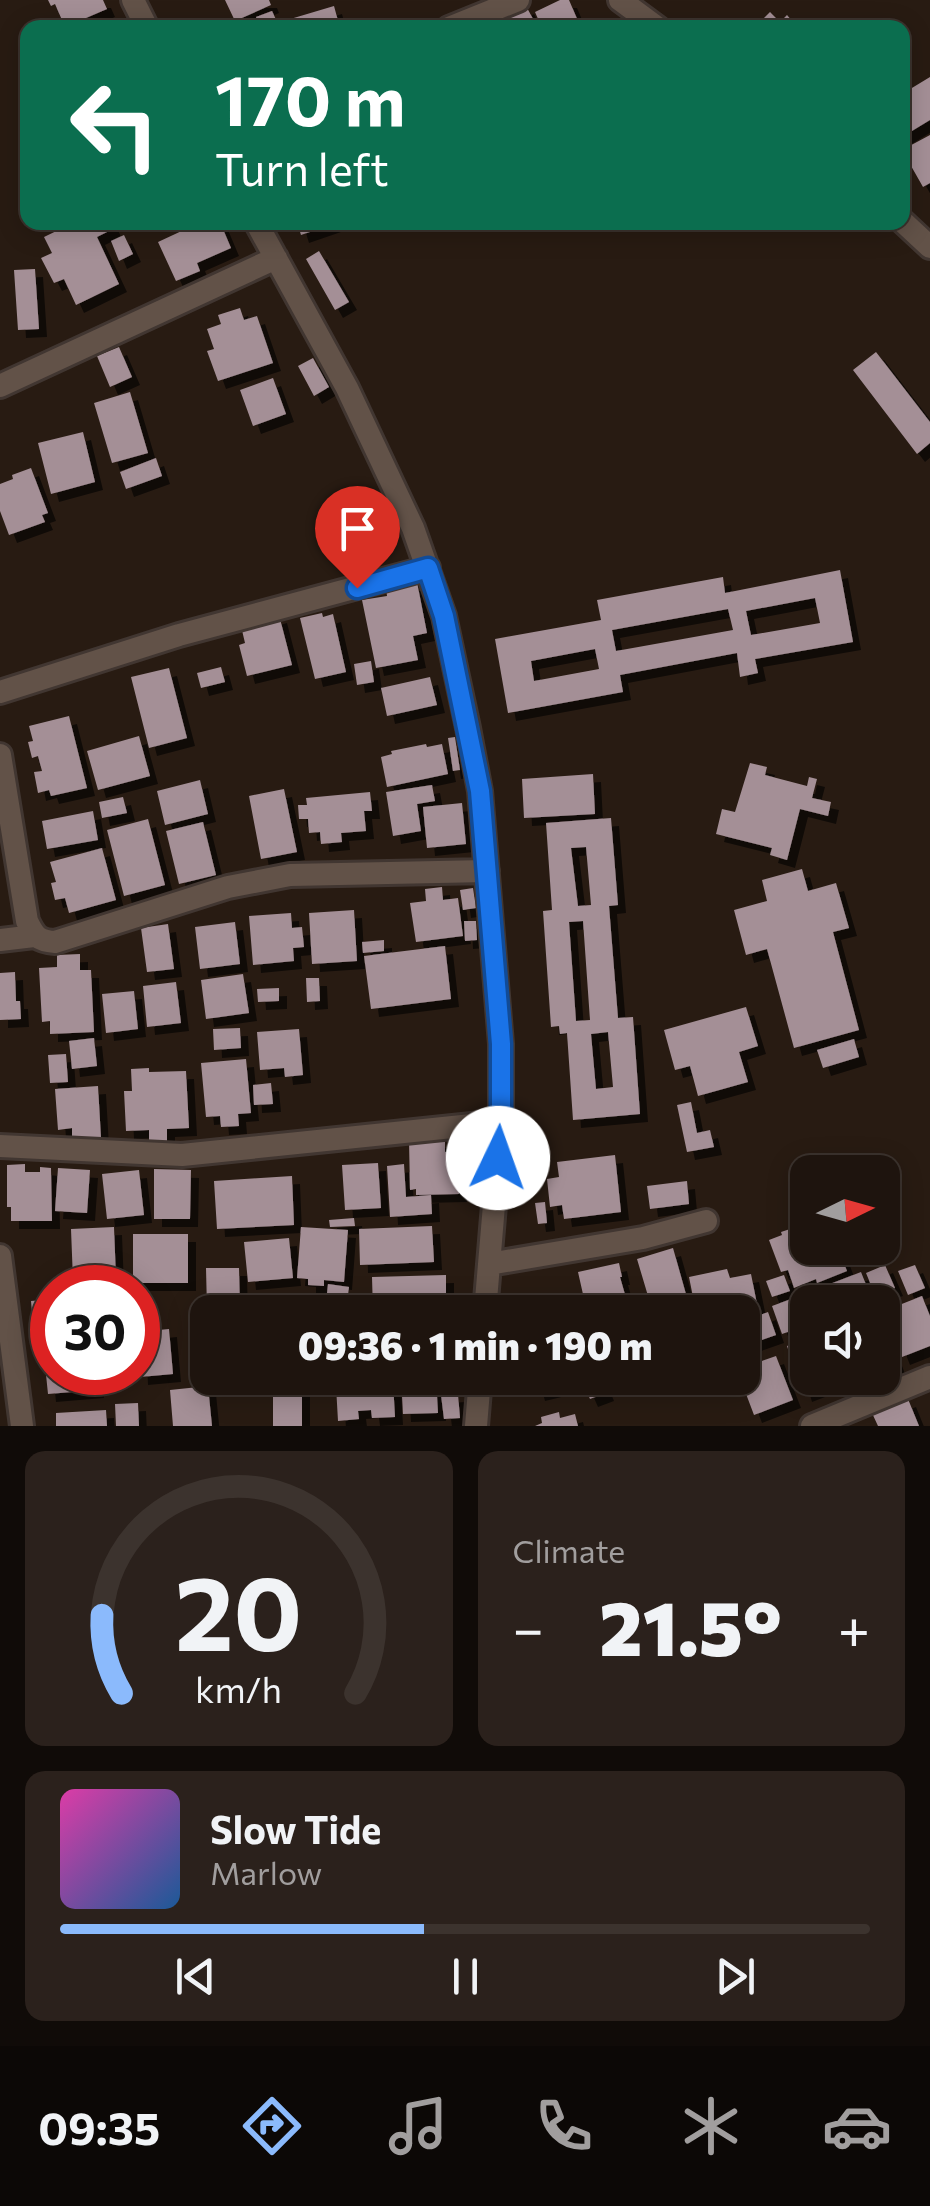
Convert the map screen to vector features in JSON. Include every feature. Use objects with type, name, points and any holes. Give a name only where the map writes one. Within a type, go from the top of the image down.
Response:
[{"type":"street","points":[[469,20],[518,0]]},
{"type":"street","points":[[620,0],[647,20]]},
{"type":"street","points":[[910,228],[930,247]]},
{"type":"street","points":[[260,230],[347,388],[394,485],[444,616],[468,728],[480,791],[501,1044],[501,1122],[487,1295]]},
{"type":"street","points":[[0,386],[276,258]]},
{"type":"street","points":[[0,692],[179,635],[428,568]]},
{"type":"street","points":[[0,755],[26,921],[42,942],[55,942],[228,887],[290,875],[488,871]]},
{"type":"street","points":[[0,940],[34,936]]},
{"type":"street","points":[[0,1146],[182,1154],[501,1122]]},
{"type":"street","points":[[490,1264],[643,1238],[706,1221]]},
{"type":"street","points":[[0,1256],[22,1426]]},
{"type":"street","points":[[812,1426],[930,1377]]},
{"type":"street","points":[[476,1426],[479,1395]]},
{"type":"building","points":[[48,0],[103,0],[107,9],[81,20],[62,20],[55,4],[51,6]]},
{"type":"building","points":[[225,0],[269,0],[271,5],[235,20]]},
{"type":"building","points":[[569,0],[578,20],[538,20],[535,12]]},
{"type":"building","points":[[334,6],[338,20],[287,20]]},
{"type":"building","points":[[526,6],[534,20],[502,20]]},
{"type":"building","points":[[272,11],[276,20],[257,20],[256,17]]},
{"type":"building","points":[[770,12],[778,20],[762,20]]},
{"type":"building","points":[[930,77],[930,120],[910,132],[910,89]]},
{"type":"building","points":[[930,135],[930,183],[923,187],[910,164],[910,146]]},
{"type":"building","points":[[58,230],[111,230],[97,237],[119,284],[76,305],[64,279],[54,283],[41,258],[52,253],[44,237]]},
{"type":"building","points":[[184,230],[223,230],[231,248],[197,263],[200,271],[176,281],[158,242]]},
{"type":"building","points":[[124,235],[133,254],[119,261],[111,241]]},
{"type":"building","points":[[319,251],[349,302],[335,310],[306,259]]},
{"type":"building","points":[[35,269],[39,329],[18,330],[14,270]]},
{"type":"building","points":[[240,308],[244,320],[257,316],[273,363],[218,381],[207,351],[214,349],[207,329],[221,324],[218,315]]},
{"type":"building","points":[[119,347],[132,377],[110,387],[97,356]]},
{"type":"building","points":[[876,352],[930,422],[930,443],[917,454],[853,370]]},
{"type":"building","points":[[313,358],[329,387],[314,396],[298,366]]},
{"type":"building","points":[[273,378],[286,414],[253,426],[240,390]]},
{"type":"building","points":[[130,392],[148,453],[112,463],[94,403]]},
{"type":"building","points":[[83,432],[95,482],[51,494],[38,443]]},
{"type":"building","points":[[156,458],[162,476],[126,489],[120,472]]},
{"type":"building","points":[[31,468],[48,513],[42,515],[45,522],[9,535],[0,511],[0,484]]},
{"type":"building","points":[[840,570],[853,642],[755,659],[758,673],[740,677],[737,653],[620,675],[623,692],[508,713],[495,639],[601,620],[597,600],[723,577],[725,593]],"holes":[[[815,598],[820,623],[751,635],[746,611]],[[728,609],[733,630],[616,651],[612,630]],[[595,649],[599,669],[534,681],[531,661]]]},
{"type":"building","points":[[417,582],[427,633],[413,636],[418,660],[376,668],[362,600],[387,596],[386,588]]},
{"type":"building","points":[[322,613],[323,617],[333,614],[346,672],[315,679],[300,618]]},
{"type":"building","points":[[279,615],[292,665],[247,676],[239,645],[245,643],[241,626]]},
{"type":"building","points":[[371,661],[374,682],[357,685],[354,664]]},
{"type":"building","points":[[221,667],[225,682],[201,688],[197,673]]},
{"type":"building","points":[[169,668],[187,738],[149,748],[131,677]]},
{"type":"building","points":[[430,677],[437,705],[387,716],[381,688]]},
{"type":"building","points":[[69,716],[87,788],[51,796],[49,790],[38,793],[34,772],[42,771],[38,756],[32,758],[29,726]]},
{"type":"building","points":[[139,736],[150,776],[98,790],[87,751]]},
{"type":"building","points":[[455,737],[460,770],[453,771],[448,738]]},
{"type":"building","points":[[426,744],[442,744],[448,774],[387,787],[381,757]]},
{"type":"building","points":[[750,763],[767,767],[765,775],[807,786],[809,777],[817,779],[812,798],[831,802],[828,816],[800,809],[787,860],[770,855],[772,848],[716,834],[722,809],[735,812]]},
{"type":"building","points":[[593,774],[595,814],[524,818],[522,779]]},
{"type":"building","points":[[200,780],[208,814],[165,825],[157,791]]},
{"type":"building","points":[[432,785],[435,801],[417,804],[421,831],[393,836],[386,792]]},
{"type":"building","points":[[284,789],[297,852],[261,859],[249,796]]},
{"type":"building","points":[[370,792],[372,811],[364,811],[366,831],[341,833],[342,842],[321,844],[320,832],[309,833],[308,819],[299,819],[298,805],[307,805],[306,798]]},
{"type":"building","points":[[123,797],[127,813],[102,818],[99,802]]},
{"type":"building","points":[[462,803],[466,844],[427,848],[423,807]]},
{"type":"building","points":[[93,811],[98,840],[47,849],[42,821]]},
{"type":"building","points":[[611,818],[618,905],[609,906],[618,1018],[633,1017],[640,1114],[573,1120],[567,1033],[560,1034],[559,1026],[551,1027],[543,911],[552,910],[546,823]],"holes":[[[586,847],[591,905],[578,906],[571,848]],[[583,921],[590,1020],[576,1021],[569,922]],[[608,1032],[613,1087],[596,1089],[591,1034]]]},
{"type":"building","points":[[148,819],[165,885],[124,896],[107,830]]},
{"type":"building","points":[[203,822],[216,875],[179,884],[166,831]]},
{"type":"building","points":[[102,848],[116,900],[69,913],[65,898],[55,900],[51,883],[56,882],[50,862]]},
{"type":"building","points":[[802,869],[808,891],[836,883],[849,928],[833,932],[859,1030],[794,1048],[767,949],[746,955],[734,910],[767,901],[762,880]]},
{"type":"building","points":[[442,887],[443,900],[458,898],[463,936],[416,942],[410,903],[426,901],[425,889]]},
{"type":"building","points":[[473,888],[476,908],[463,910],[460,890]]},
{"type":"building","points":[[354,910],[357,961],[312,964],[309,913]]},
{"type":"building","points":[[291,913],[292,928],[302,927],[304,947],[293,948],[294,961],[253,965],[249,916]]},
{"type":"building","points":[[464,921],[476,921],[477,940],[465,941]]},
{"type":"building","points":[[235,922],[240,964],[200,969],[195,927]]},
{"type":"building","points":[[168,924],[174,969],[147,972],[141,928]]},
{"type":"building","points":[[384,940],[384,951],[363,953],[362,942]]},
{"type":"building","points":[[445,946],[451,999],[371,1009],[364,956]]},
{"type":"building","points":[[80,954],[80,970],[91,970],[94,1032],[50,1034],[50,1021],[42,1022],[39,968],[57,967],[57,955]]},
{"type":"building","points":[[15,972],[21,1019],[0,1020],[0,973]]},
{"type":"building","points":[[243,974],[249,1013],[206,1019],[201,980]]},
{"type":"building","points":[[306,978],[319,978],[320,1001],[307,1002]]},
{"type":"building","points":[[176,982],[181,1023],[147,1027],[143,986]]},
{"type":"building","points":[[279,988],[279,1001],[258,1002],[257,989]]},
{"type":"building","points":[[134,991],[138,1029],[106,1033],[102,994]]},
{"type":"building","points":[[746,1007],[758,1046],[739,1052],[748,1082],[698,1096],[690,1066],[675,1070],[664,1030]]},
{"type":"building","points":[[240,1028],[241,1048],[214,1050],[213,1029]]},
{"type":"building","points":[[299,1029],[303,1075],[285,1077],[284,1068],[260,1070],[257,1032]]},
{"type":"building","points":[[94,1038],[97,1066],[72,1069],[69,1041]]},
{"type":"building","points":[[854,1039],[859,1057],[823,1068],[817,1050]]},
{"type":"building","points":[[66,1054],[68,1082],[50,1083],[48,1055]]},
{"type":"building","points":[[246,1059],[251,1113],[238,1114],[239,1126],[221,1127],[220,1116],[206,1117],[201,1063]]},
{"type":"building","points":[[149,1068],[149,1072],[186,1071],[189,1128],[167,1129],[167,1142],[149,1143],[149,1130],[126,1131],[124,1091],[132,1091],[131,1069]]},
{"type":"building","points":[[271,1083],[273,1104],[254,1105],[253,1085]]},
{"type":"building","points":[[98,1086],[101,1138],[72,1140],[72,1128],[58,1130],[55,1089]]},
{"type":"building","points":[[691,1102],[697,1133],[710,1130],[714,1147],[687,1152],[677,1105]]},
{"type":"building","points":[[409,1140],[445,1140],[445,1152],[458,1151],[459,1194],[416,1195],[416,1189],[410,1190]]},
{"type":"building","points":[[615,1155],[621,1212],[564,1219],[562,1205],[550,1207],[547,1179],[559,1177],[557,1162]]},
{"type":"building","points":[[378,1163],[381,1208],[345,1210],[342,1165]]},
{"type":"building","points":[[25,1164],[25,1172],[51,1168],[52,1221],[11,1221],[7,1165]]},
{"type":"building","points":[[404,1164],[406,1197],[431,1195],[432,1214],[390,1217],[387,1166]]},
{"type":"building","points":[[58,1168],[90,1170],[87,1213],[55,1211]]},
{"type":"building","points":[[154,1169],[191,1170],[190,1219],[154,1219]]},
{"type":"building","points":[[139,1170],[144,1215],[107,1219],[102,1174]]},
{"type":"building","points":[[292,1176],[294,1225],[217,1229],[214,1181]]},
{"type":"building","points":[[687,1181],[689,1204],[650,1209],[647,1186]]},
{"type":"building","points":[[545,1202],[547,1223],[538,1224],[535,1203]]},
{"type":"building","points":[[354,1218],[355,1226],[330,1227],[329,1220]]},
{"type":"building","points":[[432,1226],[434,1262],[360,1265],[359,1229]]},
{"type":"building","points":[[114,1227],[115,1265],[72,1265],[71,1229]]},
{"type":"building","points":[[301,1227],[348,1230],[344,1282],[324,1280],[324,1286],[308,1285],[308,1279],[297,1278]]},
{"type":"building","points":[[790,1229],[790,1265],[845,1265],[847,1271],[817,1283],[816,1279],[793,1285],[788,1270],[781,1272],[769,1240],[782,1235]]},
{"type":"building","points":[[133,1234],[188,1234],[188,1283],[160,1283],[160,1265],[133,1265]]},
{"type":"building","points":[[289,1238],[293,1278],[248,1282],[244,1242]]},
{"type":"building","points":[[673,1248],[686,1295],[648,1295],[637,1259]]},
{"type":"building","points":[[619,1263],[625,1295],[583,1295],[578,1272]]},
{"type":"building","points":[[885,1265],[894,1285],[871,1285],[866,1273]]},
{"type":"building","points":[[915,1265],[925,1288],[908,1295],[898,1271]]},
{"type":"building","points":[[206,1268],[239,1268],[240,1295],[207,1295]]},
{"type":"building","points":[[727,1269],[730,1278],[751,1274],[755,1295],[693,1295],[689,1277]]},
{"type":"building","points":[[861,1272],[866,1285],[827,1285]]},
{"type":"building","points":[[446,1275],[446,1295],[373,1295],[372,1277]]},
{"type":"building","points":[[784,1275],[790,1291],[772,1297],[766,1281]]},
{"type":"building","points":[[328,1284],[349,1287],[348,1295],[327,1295]]},
{"type":"building","points":[[922,1296],[930,1316],[930,1346],[902,1357],[900,1352],[900,1305]]},
{"type":"building","points":[[790,1299],[790,1331],[782,1334],[772,1306]]},
{"type":"building","points":[[768,1312],[776,1335],[760,1341],[760,1315]]},
{"type":"building","points":[[169,1329],[173,1374],[160,1375],[160,1330]]},
{"type":"building","points":[[776,1356],[793,1400],[754,1415],[746,1395],[760,1395],[760,1362]]},
{"type":"building","points":[[190,1388],[190,1395],[209,1395],[212,1426],[173,1426],[170,1390]]},
{"type":"building","points":[[273,1395],[302,1395],[302,1426],[273,1426]]},
{"type":"building","points":[[337,1395],[394,1395],[395,1417],[372,1418],[371,1410],[358,1411],[359,1419],[338,1421]]},
{"type":"building","points":[[402,1395],[437,1395],[438,1413],[403,1414]]},
{"type":"building","points":[[441,1395],[458,1395],[460,1418],[444,1419]]},
{"type":"building","points":[[908,1399],[919,1426],[878,1426],[872,1413]]},
{"type":"building","points":[[138,1403],[139,1426],[116,1426],[115,1404]]},
{"type":"building","points":[[106,1410],[107,1426],[56,1426],[56,1413]]},
{"type":"building","points":[[559,1412],[560,1418],[575,1414],[578,1426],[535,1426],[542,1423],[541,1417]]},
{"type":"route","points":[[357,588],[428,568],[444,616],[480,791],[488,871],[501,1044],[498,1158]]}]
